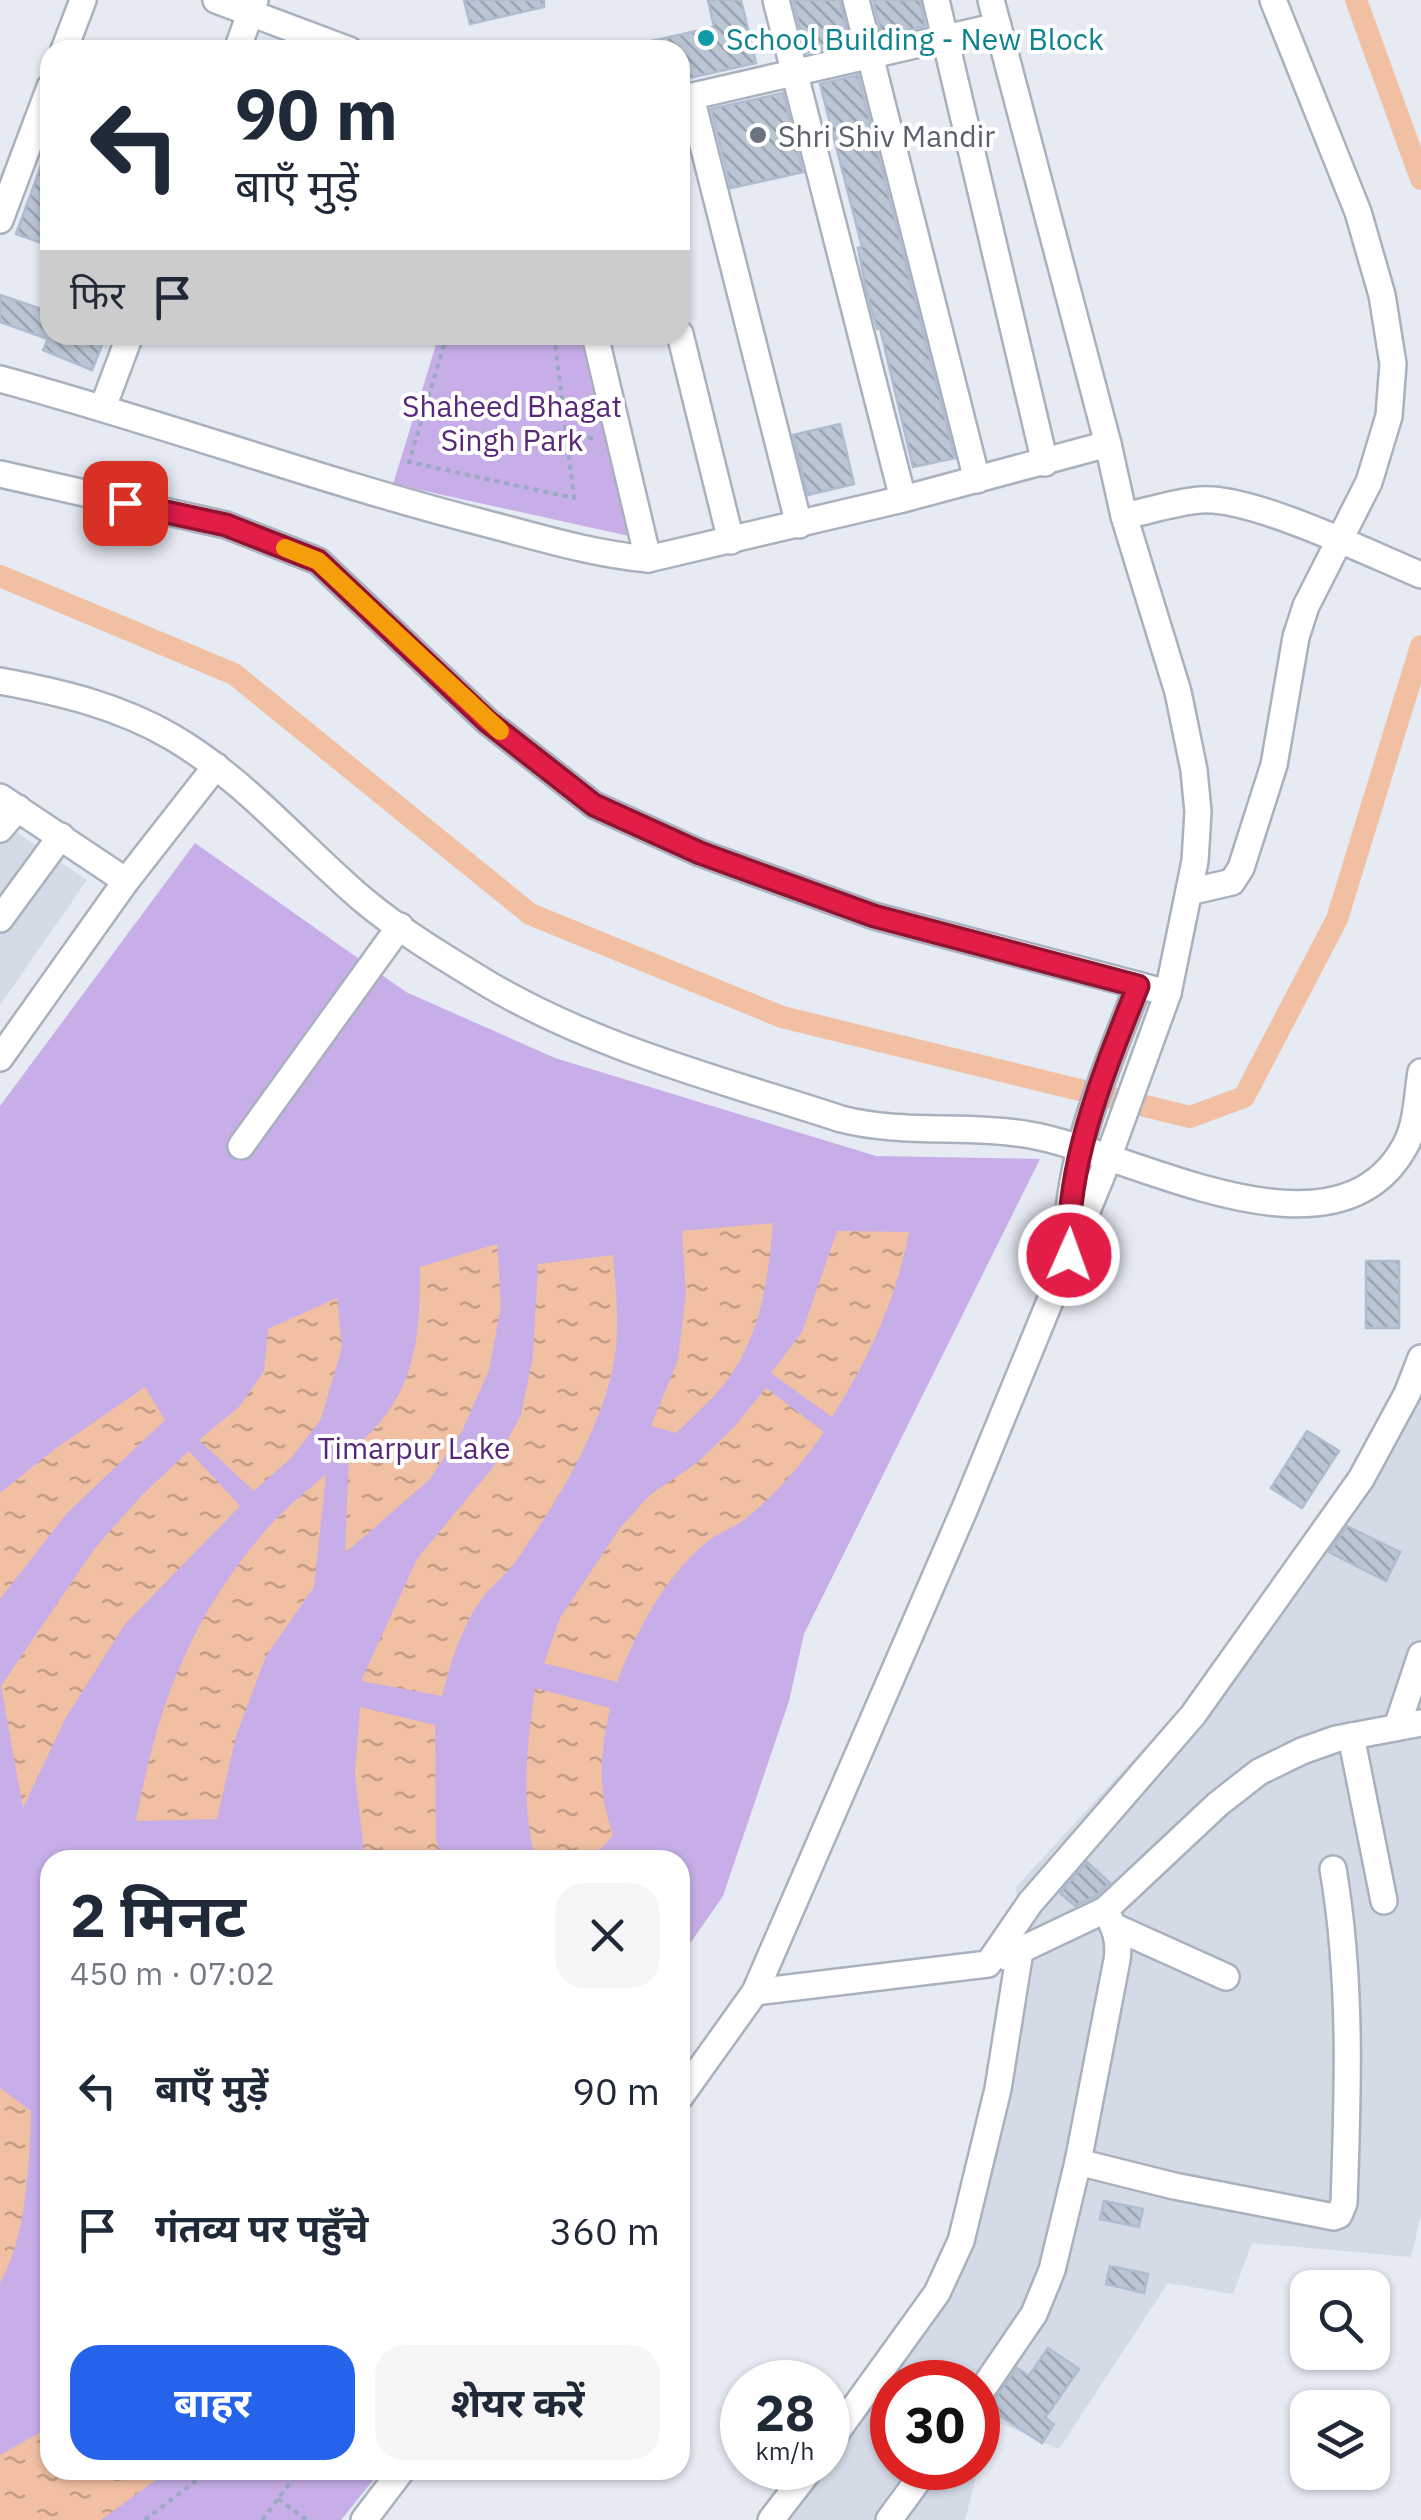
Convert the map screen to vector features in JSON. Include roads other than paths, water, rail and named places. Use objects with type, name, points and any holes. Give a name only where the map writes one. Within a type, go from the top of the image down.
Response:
[{"type":"street","points":[[68,40],[83,0]]},
{"type":"street","points":[[216,0],[253,6],[327,40]]},
{"type":"street","points":[[776,0],[904,499]]},
{"type":"street","points":[[856,0],[977,480]]},
{"type":"street","points":[[936,0],[1045,463]]},
{"type":"street","points":[[690,2083],[755,1992],[965,1508],[1109,1156],[1152,1040],[1168,994],[1196,861],[1198,812],[1194,770],[1178,692],[1124,516],[992,0]]},
{"type":"street","points":[[1189,892],[1232,882],[1242,868],[1274,765],[1296,637],[1306,606],[1344,544],[1369,482],[1389,416],[1393,364],[1382,295],[1358,212],[1273,0]]},
{"type":"street","points":[[241,40],[253,6]]},
{"type":"street","points":[[690,97],[998,26]]},
{"type":"street","points":[[0,220],[40,114]]},
{"type":"street","points":[[690,117],[799,524]]},
{"type":"street","points":[[103,406],[126,345]]},
{"type":"street","points":[[596,345],[648,560]]},
{"type":"street","points":[[683,345],[731,541]]},
{"type":"street","points":[[0,379],[103,406],[420,506],[614,556],[648,560],[904,499],[1108,444]]},
{"type":"street","points":[[0,474],[226,525],[318,561],[488,722],[594,805],[700,853],[874,916],[1168,994]]},
{"type":"street","points":[[1124,516],[1200,500],[1224,501],[1421,575]]},
{"type":"street","points":[[0,681],[62,692],[121,712],[171,736],[216,766],[364,901],[489,984],[596,1036],[841,1119],[876,1128],[1083,1138],[1109,1156],[1177,1182],[1261,1201],[1303,1203],[1338,1198],[1367,1186],[1389,1167],[1406,1146],[1421,1072]]},
{"type":"street","points":[[0,1058],[126,881],[216,766]]},
{"type":"street","points":[[0,829],[9,802],[126,881]]},
{"type":"street","points":[[0,919],[62,836]]},
{"type":"street","points":[[241,1146],[400,926]]},
{"type":"street","points":[[1069,1255],[1068,1216],[1083,1138],[1138,986]]},
{"type":"street","points":[[988,1964],[1030,1903],[1193,1715],[1361,1479],[1407,1394],[1421,1358]]},
{"type":"street","points":[[755,1992],[988,1964],[1110,1919],[1218,1804],[1259,1772],[1302,1750],[1409,1726],[1421,1655]]},
{"type":"street","points":[[1351,1736],[1384,1901]]},
{"type":"street","points":[[1078,2162],[1174,2186],[1339,2215],[1344,2204],[1348,2082],[1345,1978],[1333,1869]]},
{"type":"street","points":[[1110,1919],[1226,1977]]},
{"type":"street","points":[[1000,2365],[1044,2292],[1078,2162],[1118,1960],[1119,1945],[1110,1919]]},
{"type":"street","points":[[850,2414],[937,2293],[962,2241],[998,2089],[1020,1951]]},
{"type":"street","points":[[364,2520],[394,2480]]},
{"type":"street","points":[[771,2520],[794,2490]]},
{"type":"street","points":[[890,2520],[911,2490]]},
{"type":"water","points":[[773,1223],[760,1310],[734,1370],[716,1394],[676,1433],[651,1426],[678,1360],[686,1293],[682,1231]]},
{"type":"water","points":[[837,1231],[909,1232],[880,1328],[832,1417],[771,1373],[802,1332]]},
{"type":"water","points":[[497,1244],[501,1306],[489,1370],[462,1431],[429,1480],[345,1553],[349,1455],[387,1413],[406,1379],[416,1343],[420,1267]]},
{"type":"water","points":[[613,1255],[616,1347],[611,1376],[594,1425],[546,1515],[468,1621],[442,1696],[361,1681],[417,1559],[494,1466],[521,1415],[533,1356],[538,1264]]},
{"type":"water","points":[[337,1298],[342,1347],[321,1419],[291,1458],[254,1491],[199,1440],[239,1407],[264,1371],[268,1329]]},
{"type":"water","points":[[145,1387],[165,1420],[67,1513],[0,1599],[0,1493],[55,1449]]},
{"type":"water","points":[[766,1388],[824,1432],[806,1456],[764,1502],[741,1522],[708,1541],[678,1571],[643,1624],[617,1682],[544,1663],[560,1618],[620,1528],[650,1495],[698,1462]]},
{"type":"water","points":[[189,1451],[240,1506],[125,1624],[65,1719],[23,1808],[1,1686],[95,1548],[143,1494]]},
{"type":"water","points":[[326,1474],[314,1587],[266,1656],[236,1736],[217,1819],[136,1821],[154,1740],[196,1632],[238,1564],[265,1531]]},
{"type":"water","points":[[535,1688],[610,1708],[602,1772],[604,1802],[613,1835],[600,1850],[534,1850],[528,1817],[528,1752]]},
{"type":"water","points":[[360,1707],[435,1725],[436,1840],[440,1850],[364,1850],[355,1774]]},
{"type":"water","points":[[0,2088],[31,2111],[21,2222],[0,2283]]},
{"type":"water","points":[[40,2433],[40,2480],[155,2480],[101,2520],[0,2520],[0,2455]]},
{"type":"waterway","points":[[1356,0],[1421,179]]},
{"type":"waterway","points":[[0,576],[234,674],[530,914],[782,1017],[1190,1117],[1244,1097],[1337,919],[1421,646]]},
{"type":"place","name":"School Building - New Block","points":[[706,38]]},
{"type":"place","name":"Shri Shiv Mandir","points":[[758,135]]},
{"type":"park label","name":"Shaheed Bhagat Singh Park","points":[[512,422]]},
{"type":"park label","name":"Timarpur Lake","points":[[414,1447]]}]
